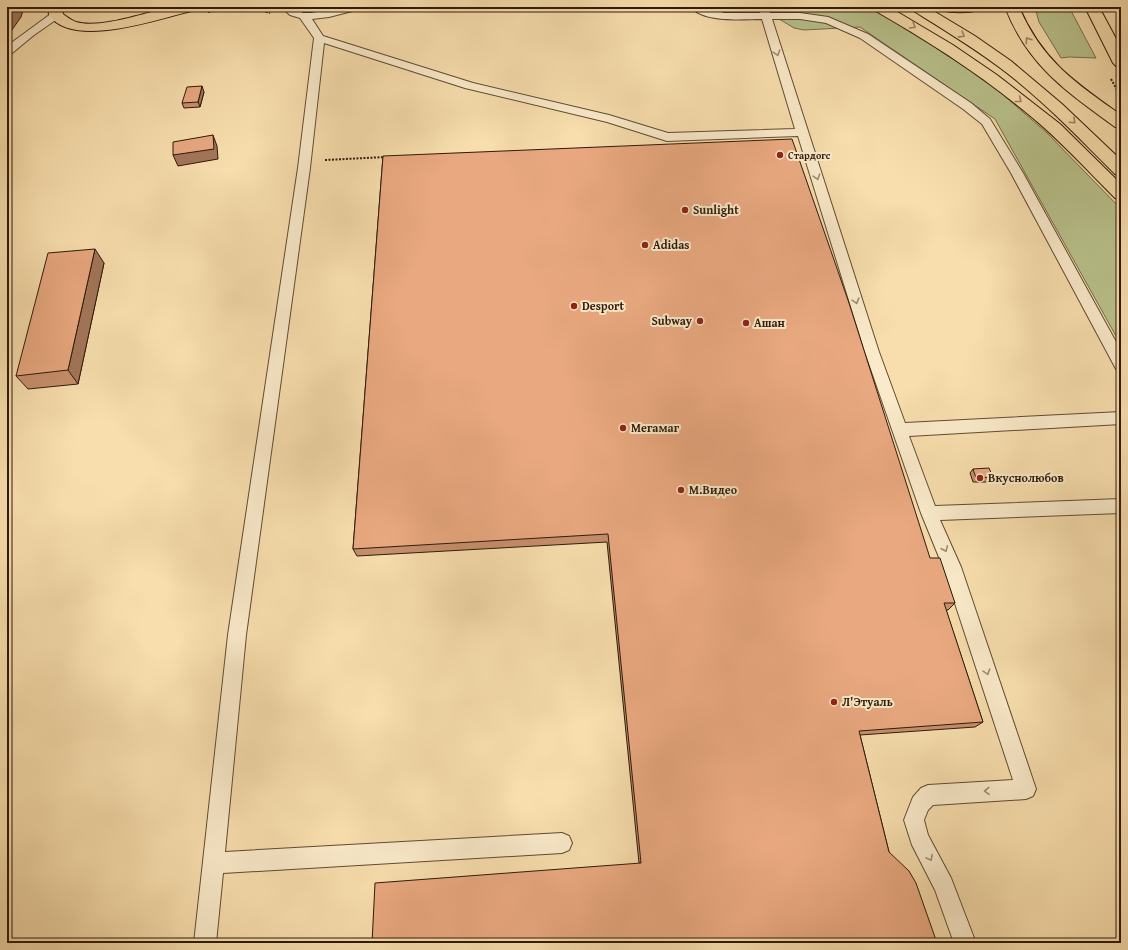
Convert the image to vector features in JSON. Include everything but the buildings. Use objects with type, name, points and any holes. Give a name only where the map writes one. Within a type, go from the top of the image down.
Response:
[{"type":"main road","points":[[55,11],[68,24],[75,26],[98,27],[190,7]]},
{"type":"main road","points":[[879,7],[918,29],[991,78],[1053,128],[1121,194]]},
{"type":"main road","points":[[917,7],[987,51],[1011,69],[1072,120],[1121,170]]},
{"type":"main road","points":[[946,7],[974,7]]},
{"type":"main road","points":[[1012,7],[1022,31],[1050,68],[1080,93],[1121,123]]},
{"type":"main road","points":[[1092,7],[1121,63]]},
{"type":"lane","points":[[286,7],[304,16],[321,16],[356,7]]},
{"type":"lane","points":[[696,7],[709,13],[724,16],[764,12],[828,20],[847,27],[864,36],[968,106],[986,122],[1036,207],[1121,365]]},
{"type":"lane","points":[[7,52],[55,11]]},
{"type":"lane","points":[[764,12],[870,346],[930,513],[952,567],[1026,789],[928,794],[920,804],[914,820],[919,838],[944,885],[965,943]]},
{"type":"lane","points":[[304,16],[319,38],[469,86],[609,119],[668,136],[686,137],[802,132]]},
{"type":"lane","points":[[205,943],[237,635],[304,168],[319,38]]},
{"type":"lane","points":[[901,430],[1121,418]]},
{"type":"lane","points":[[930,513],[1121,506]]},
{"type":"lane","points":[[213,863],[562,842]]},
{"type":"path","points":[[371,158],[387,157]]},
{"type":"green space","points":[[775,7],[871,7],[908,27],[959,59],[1047,133],[1121,209],[1121,345],[995,119],[860,27],[804,30],[794,28],[779,19]]},
{"type":"green space","points":[[1035,7],[1069,7],[1096,58],[1061,58],[1039,22]]},
{"type":"place","name":"Стардогс","points":[[780,155]]},
{"type":"place","name":"Sunlight","points":[[685,210]]},
{"type":"place","name":"Adidas","points":[[645,245]]},
{"type":"place","name":"Desport","points":[[574,306]]},
{"type":"place","name":"Subway","points":[[700,321]]},
{"type":"place","name":"Ашан","points":[[746,323]]},
{"type":"place","name":"Мегамаг","points":[[623,428]]},
{"type":"place","name":"Вкуснолюбов","points":[[980,478]]},
{"type":"place","name":"М.Видео","points":[[681,490]]},
{"type":"place","name":"Л'Этуаль","points":[[834,702]]}]
